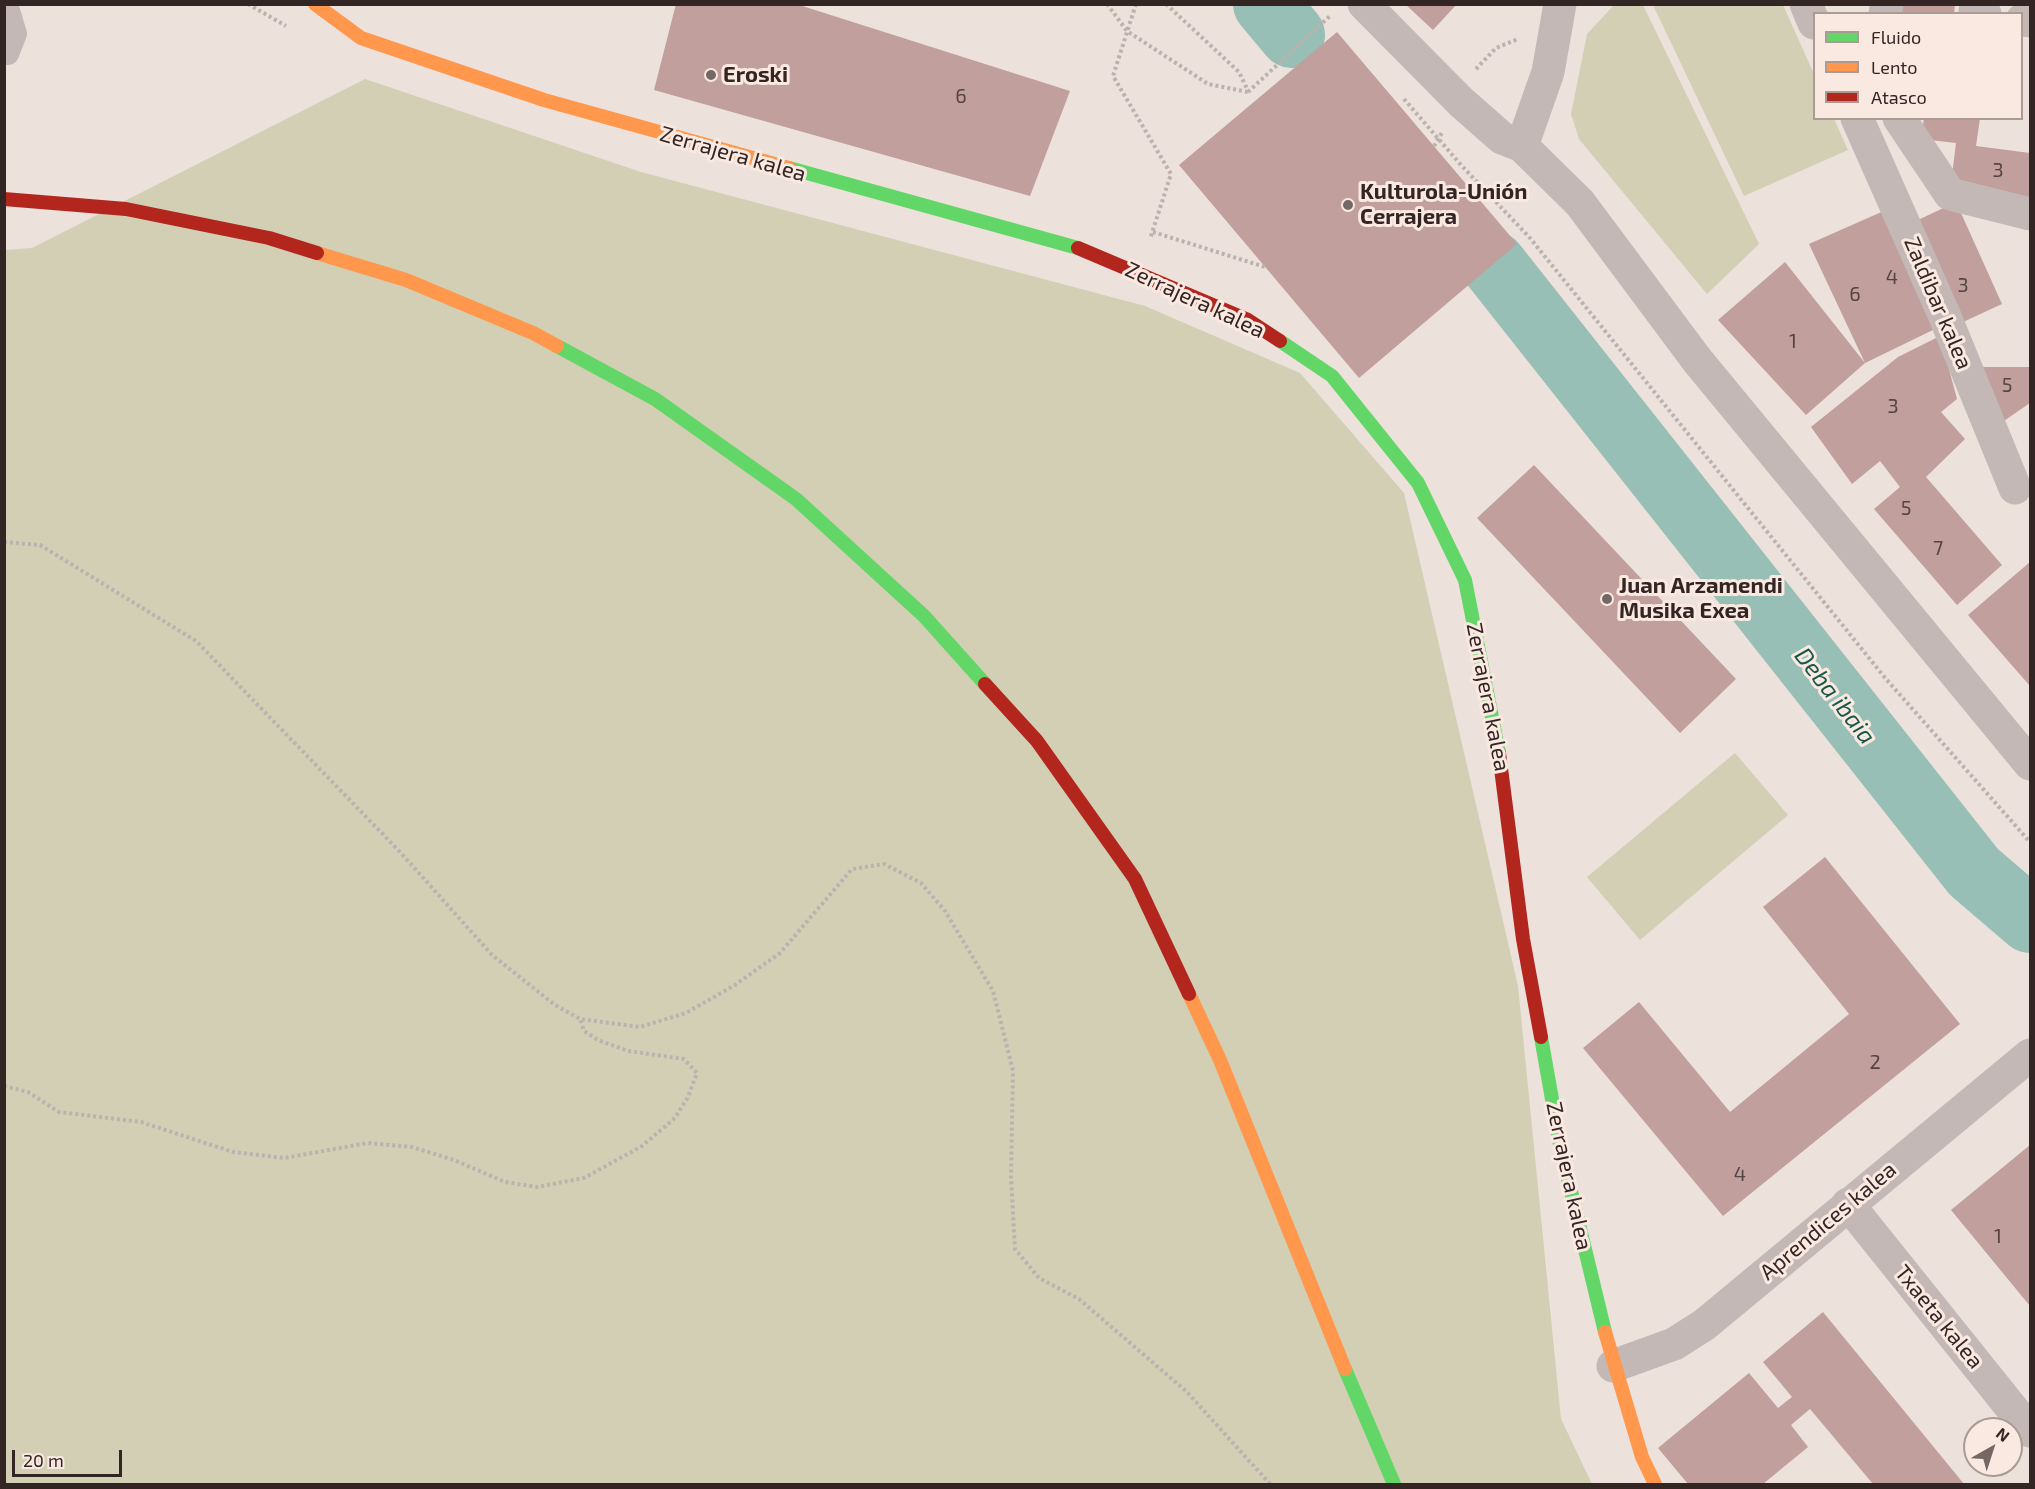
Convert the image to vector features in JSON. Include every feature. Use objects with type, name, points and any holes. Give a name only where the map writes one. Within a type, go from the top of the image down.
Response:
[{"type":"street","name":"Zerrajera kalea","points":[[315,4],[361,38],[544,100],[1089,251],[1248,320],[1332,376],[1418,483],[1465,580],[1503,774],[1523,939],[1561,1150],[1613,1366],[1642,1457],[1654,1485]]},
{"type":"street","points":[[1522,146],[1548,72],[1560,4]]},
{"type":"street","points":[[1806,4],[1813,19]]},
{"type":"street","points":[[1352,14],[1502,138],[1522,146],[1580,203],[1697,360],[2031,764]]},
{"type":"street","name":"Zaldibar kalea","points":[[1858,120],[1946,319],[2015,488]]},
{"type":"street","points":[[1900,120],[1950,194],[2031,214]]},
{"type":"street","points":[[4,200],[126,209],[269,238],[406,280],[533,333],[655,399],[796,499],[916,608],[1037,741],[1135,879],[1220,1060],[1308,1282],[1395,1485]]},
{"type":"street","name":"Aprendices kalea","points":[[1613,1366],[1674,1344],[1704,1325],[2031,1055]]},
{"type":"street","name":"Txaeta kalea","points":[[1848,1204],[2031,1431]]},
{"type":"lane","points":[[4,54],[8,54],[16,34],[7,4]]},
{"type":"path","points":[[248,4],[293,30]]},
{"type":"path","points":[[1107,4],[1127,31],[1208,84],[1248,92]]},
{"type":"path","points":[[1136,4],[1113,76],[1171,174],[1153,232],[1265,267]]},
{"type":"path","points":[[1166,4],[1239,72],[1248,92]]},
{"type":"path","points":[[1248,92],[1332,14],[1352,14]]},
{"type":"path","points":[[1461,102],[1474,70],[1496,48],[1526,34]]},
{"type":"path","points":[[1400,94],[1461,165],[1530,238],[1878,670],[2031,842]]},
{"type":"path","points":[[4,542],[40,545],[196,641],[401,853],[492,955],[555,1005],[580,1019],[640,1027],[686,1013],[735,985],[780,953],[852,869],[884,864],[921,883],[945,911],[993,991],[1013,1071],[1011,1177],[1015,1249],[1039,1278],[1079,1299],[1187,1392],[1270,1485]]},
{"type":"path","points":[[4,1086],[28,1092],[59,1112],[141,1122],[233,1152],[284,1158],[368,1143],[412,1147],[454,1160],[505,1182],[537,1187],[584,1178],[642,1146],[675,1118],[688,1097],[697,1073],[684,1059],[628,1051],[598,1040],[584,1031],[580,1019]]},
{"type":"shaded area","points":[[1615,4],[1643,5],[1759,244],[1707,294],[1579,139],[1571,114],[1587,34]]},
{"type":"shaded area","points":[[1653,5],[1783,5],[1813,72],[1813,120],[1834,120],[1848,150],[1744,196]]},
{"type":"shaded area","points":[[365,79],[641,172],[1145,306],[1300,373],[1404,493],[1518,986],[1561,1419],[1592,1484],[5,1484],[5,250],[32,248]]},
{"type":"shaded area","points":[[1735,753],[1788,815],[1640,940],[1587,877]]},
{"type":"building","points":[[676,4],[796,4],[1070,91],[1030,196],[654,90]]},
{"type":"building","points":[[1405,4],[1457,4],[1433,30]]},
{"type":"building","points":[[1903,4],[1955,4],[1954,12],[1901,12]]},
{"type":"building","name":"Kulturola-Unión Cerrajera","points":[[1337,32],[1517,244],[1359,378],[1179,165]]},
{"type":"building","points":[[1924,120],[1980,120],[1976,146],[2030,153],[2030,202],[1950,192],[1956,143],[1921,139]]},
{"type":"building","points":[[1956,202],[2002,304],[1963,322],[1918,220]]},
{"type":"building","points":[[1886,210],[1937,328],[1865,363],[1809,244]]},
{"type":"building","points":[[1785,262],[1865,363],[1806,415],[1718,320]]},
{"type":"building","points":[[1940,336],[1957,399],[1941,412],[1965,439],[1926,477],[2002,565],[1957,605],[1874,509],[1900,487],[1880,461],[1852,484],[1811,427],[1898,357]]},
{"type":"building","points":[[1976,367],[2030,367],[2030,403],[1998,425]]},
{"type":"building","name":"Juan Arzamendi Musika Exea","points":[[1534,465],[1736,679],[1680,733],[1477,518]]},
{"type":"building","points":[[2030,562],[2030,686],[1968,615]]},
{"type":"building","points":[[1825,857],[1960,1024],[1723,1216],[1583,1048],[1639,1002],[1730,1112],[1849,1014],[1763,907]]},
{"type":"building","points":[[2030,1145],[2030,1306],[1951,1210]]},
{"type":"building","points":[[1823,1312],[1964,1484],[1873,1484],[1810,1409],[1791,1425],[1808,1447],[1763,1484],[1688,1484],[1658,1448],[1749,1373],[1778,1408],[1792,1397],[1763,1362]]},
{"type":"waterway","name":"Deba ibaia","points":[[1266,4],[1292,35]]},
{"type":"waterway","name":"Deba ibaia","points":[[1493,264],[1974,872],[2030,920]]},
{"type":"traffic: fast","points":[[789,168],[1078,248]]},
{"type":"traffic: fast","points":[[1280,341],[1332,376],[1418,483],[1465,580],[1499,753]]},
{"type":"traffic: fast","points":[[557,346],[655,399],[796,499],[924,616],[985,684]]},
{"type":"traffic: fast","points":[[1541,1037],[1561,1150],[1605,1332]]},
{"type":"traffic: fast","points":[[1345,1369],[1394,1484]]},
{"type":"traffic: slow","points":[[315,4],[361,38],[544,100],[789,168]]},
{"type":"traffic: slow","points":[[317,253],[406,280],[533,333],[557,346]]},
{"type":"traffic: slow","points":[[1189,994],[1220,1060],[1345,1369]]},
{"type":"traffic: slow","points":[[1605,1332],[1642,1457],[1655,1484]]},
{"type":"traffic: jam","points":[[4,199],[126,209],[269,238],[317,253]]},
{"type":"traffic: jam","points":[[1078,248],[1248,320],[1280,341]]},
{"type":"traffic: jam","points":[[985,684],[1037,741],[1135,879],[1189,994]]},
{"type":"traffic: jam","points":[[1499,753],[1523,939],[1541,1037]]},
{"type":"place","name":"Eroski","points":[[711,75]]},
{"type":"place","name":"Kulturola-Unión Cerrajera","points":[[1348,205]]},
{"type":"place","name":"Juan Arzamendi Musika Exea","points":[[1607,599]]}]
